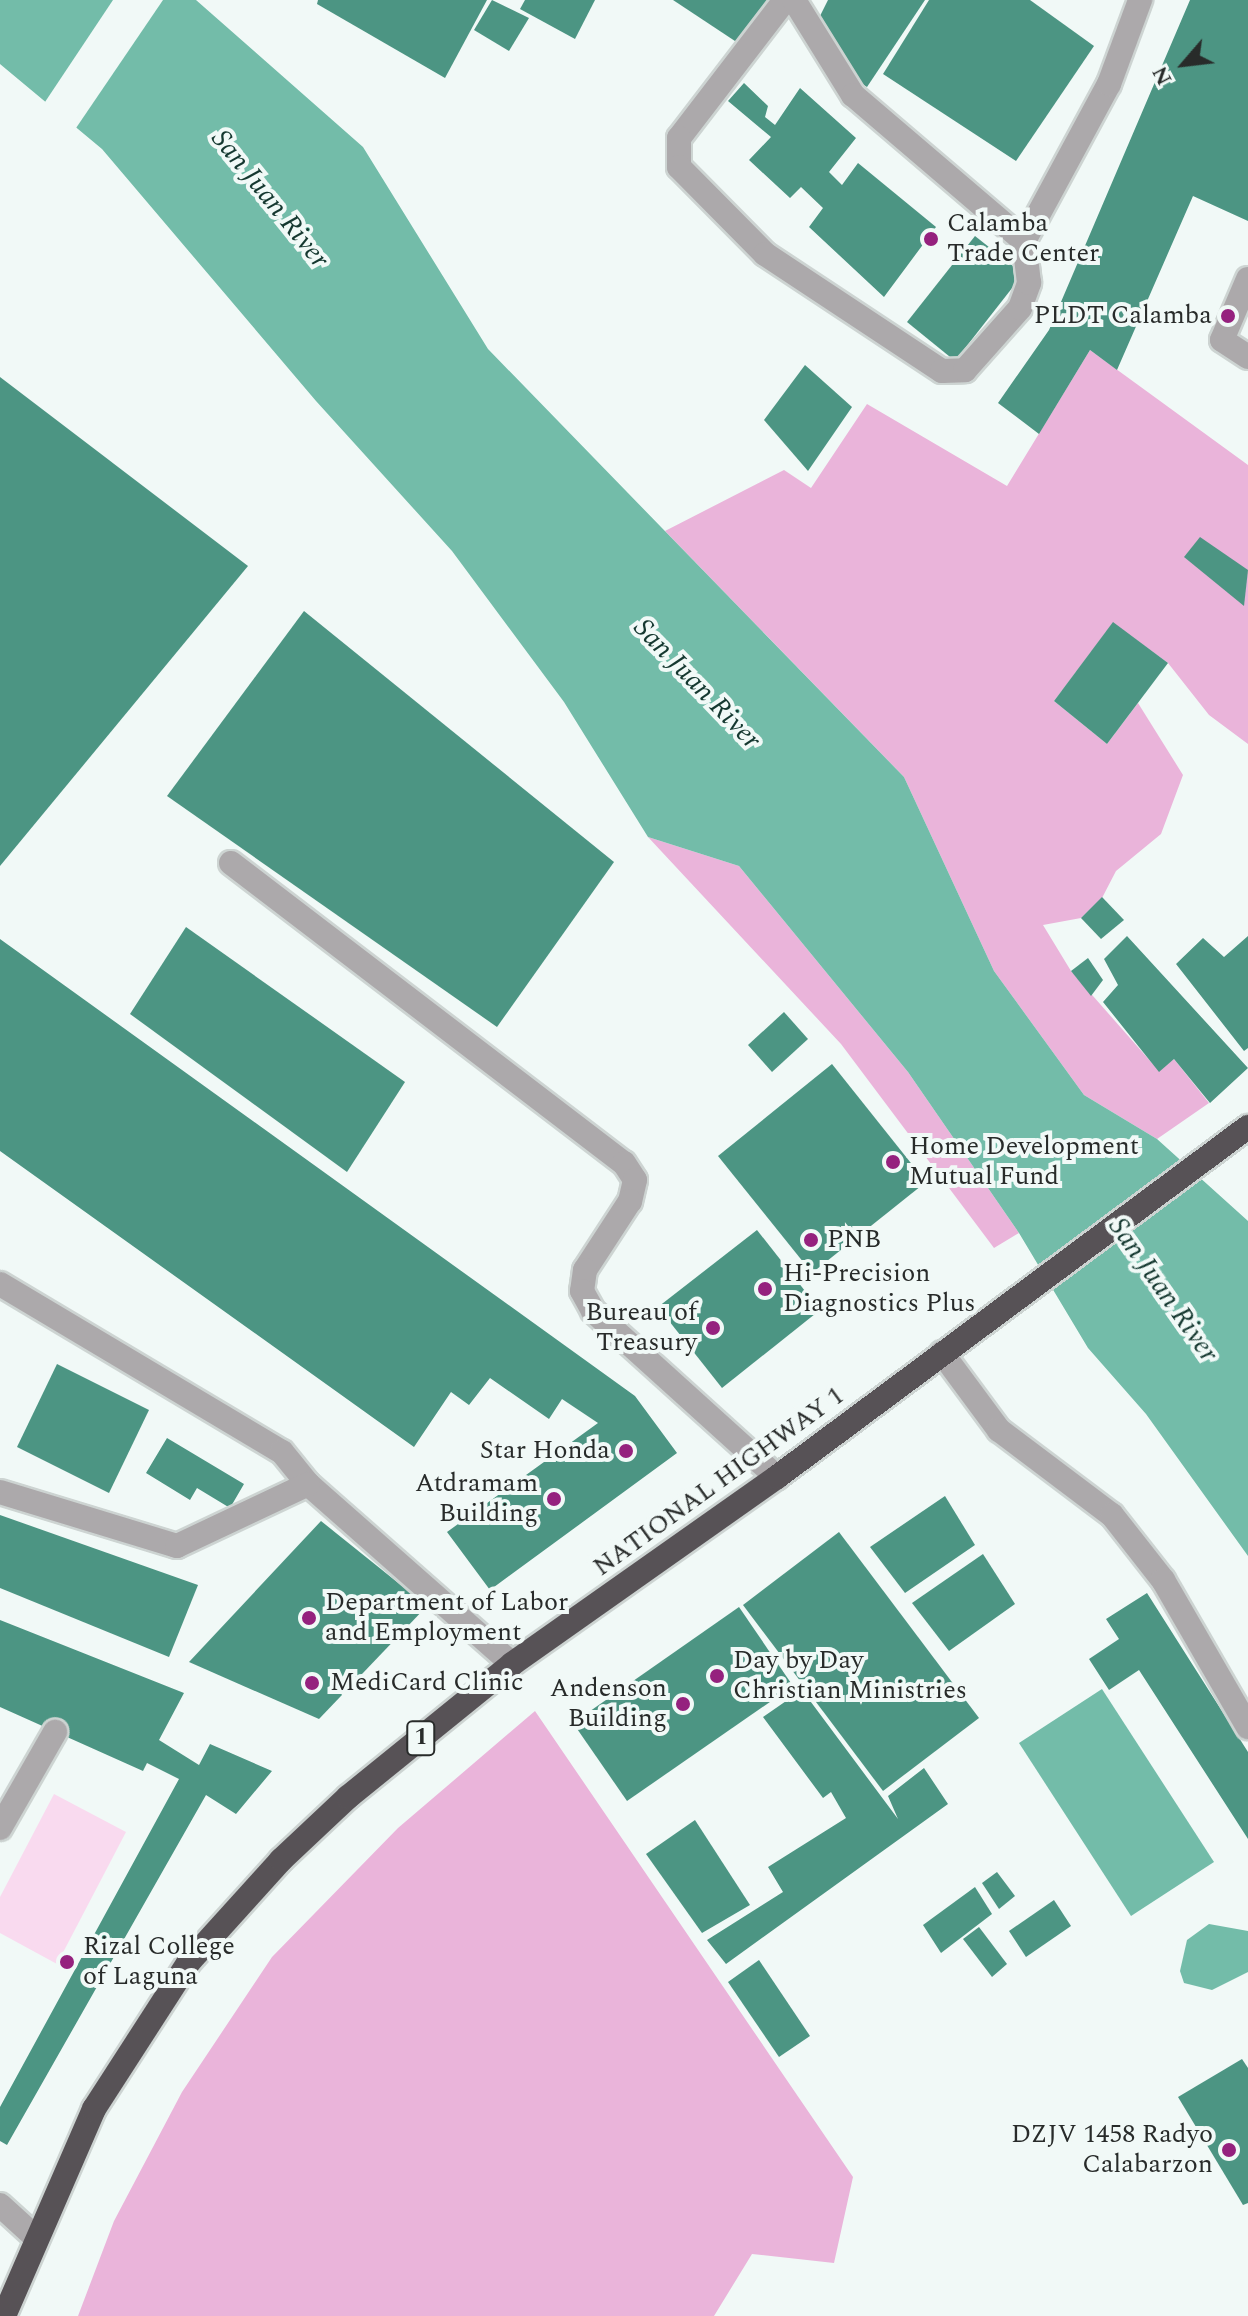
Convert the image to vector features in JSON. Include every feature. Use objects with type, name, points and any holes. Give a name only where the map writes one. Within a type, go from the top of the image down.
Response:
[{"type":"highway","name":"NATIONAL HIGHWAY 1","points":[[4,2316],[35,2237],[94,2109],[188,1963],[281,1860],[348,1797],[512,1664],[777,1477],[1248,1127]]},
{"type":"lane","points":[[785,0],[679,138],[679,167],[765,254],[942,371],[965,370],[1020,308],[1029,283],[1024,241],[1109,84],[1140,0]]},
{"type":"lane","points":[[794,0],[853,95],[1024,241]]},
{"type":"lane","points":[[1248,279],[1222,340],[1248,357]]},
{"type":"lane","points":[[231,863],[624,1163],[635,1180],[630,1201],[585,1270],[582,1291],[593,1311],[777,1477]]},
{"type":"lane","points":[[0,1284],[282,1452],[308,1484],[512,1664]]},
{"type":"lane","points":[[942,1353],[999,1430],[1112,1515],[1163,1580],[1248,1727]]},
{"type":"lane","points":[[0,1492],[177,1546],[308,1484]]},
{"type":"lane","points":[[0,1828],[55,1732]]},
{"type":"lane","points":[[0,2205],[35,2237]]},
{"type":"shaded area","points":[[1090,350],[1248,465],[1248,744],[1209,715],[1168,663],[1113,623],[1054,701],[1107,744],[1138,703],[1183,775],[1161,834],[1116,871],[1102,898],[1081,918],[1043,925],[1071,971],[1159,1071],[1174,1059],[1209,1103],[1157,1139],[1084,1095],[994,971],[904,777],[665,531],[784,470],[811,488],[867,404],[1007,486]]},
{"type":"shaded area","points":[[648,837],[739,866],[908,1072],[1019,1233],[994,1248],[841,1044]]},
{"type":"shaded area","points":[[535,1711],[853,2177],[834,2263],[752,2254],[714,2316],[78,2316],[114,2221],[182,2092],[272,1957],[398,1828]]},
{"type":"shaded area","points":[[54,1794],[126,1832],[57,1964],[0,1933],[0,1897]]},
{"type":"water","name":"San Juan River","points":[[0,0],[196,0],[363,147],[488,349],[904,777],[994,971],[1084,1095],[1157,1139],[1248,1221],[1248,1556],[1146,1414],[1088,1348],[1019,1233],[908,1072],[739,866],[648,837],[564,702],[452,551],[316,401],[102,149],[0,64]]},
{"type":"water","points":[[1102,1689],[1214,1862],[1131,1916],[1019,1743]]},
{"type":"water","points":[[1209,1924],[1248,1931],[1248,1972],[1212,1990],[1184,1983],[1180,1971],[1187,1940]]},
{"type":"pier","points":[[113,0],[163,0],[74,131],[43,105]]},
{"type":"building","points":[[318,0],[487,0],[445,78],[317,4]]},
{"type":"building","points":[[492,0],[529,18],[509,51],[474,30]]},
{"type":"building","points":[[525,0],[595,0],[575,39],[520,9]]},
{"type":"building","points":[[673,0],[773,0],[744,47]]},
{"type":"building","points":[[828,0],[925,0],[867,87],[849,76],[814,28]]},
{"type":"building","points":[[929,0],[1030,0],[1094,46],[1016,161],[883,74]]},
{"type":"building","points":[[1190,0],[1248,0],[1248,221],[1193,196],[1117,370],[1090,350],[1039,434],[998,403],[1049,330]]},
{"type":"building","points":[[744,83],[768,106],[765,117],[775,125],[800,88],[856,138],[829,172],[842,185],[858,163],[936,227],[884,297],[809,227],[823,208],[801,187],[790,198],[749,160],[771,137],[728,101]]},
{"type":"building","points":[[975,236],[1023,274],[955,361],[907,322]]},
{"type":"building","points":[[805,365],[852,407],[808,471],[764,420]]},
{"type":"building","points":[[0,377],[248,566],[0,866]]},
{"type":"building","points":[[1200,537],[1248,570],[1244,606],[1184,557]]},
{"type":"building","points":[[304,611],[614,862],[497,1027],[167,796]]},
{"type":"building","points":[[1113,622],[1168,663],[1107,744],[1054,701]]},
{"type":"building","points":[[1102,897],[1124,920],[1101,939],[1081,918]]},
{"type":"building","points":[[186,927],[405,1082],[347,1172],[130,1014]]},
{"type":"building","points":[[1127,936],[1248,1068],[1210,1103],[1174,1059],[1159,1072],[1103,1002],[1118,985],[1104,959]]},
{"type":"building","points":[[1248,936],[1248,1048],[1244,1051],[1176,964],[1203,938],[1224,957]]},
{"type":"building","points":[[0,939],[635,1396],[677,1453],[490,1590],[447,1532],[598,1423],[562,1399],[549,1419],[490,1378],[469,1405],[451,1392],[414,1447],[0,1151]]},
{"type":"building","points":[[1088,958],[1103,980],[1091,996],[1071,971]]},
{"type":"building","points":[[784,1012],[808,1039],[772,1072],[748,1045]]},
{"type":"building","points":[[832,1064],[926,1182],[812,1273],[718,1156]]},
{"type":"building","points":[[757,1230],[820,1310],[722,1388],[658,1307]]},
{"type":"building","points":[[57,1364],[149,1410],[109,1493],[17,1447]]},
{"type":"building","points":[[167,1438],[244,1484],[230,1508],[197,1488],[190,1500],[146,1473]]},
{"type":"building","points":[[945,1496],[975,1545],[905,1593],[870,1547]]},
{"type":"building","points":[[0,1515],[198,1585],[169,1657],[0,1588]]},
{"type":"building","points":[[321,1521],[427,1606],[319,1719],[189,1662]]},
{"type":"building","points":[[839,1532],[979,1718],[883,1791],[743,1605]]},
{"type":"building","points":[[983,1554],[1015,1604],[949,1651],[912,1603]]},
{"type":"building","points":[[1147,1593],[1248,1752],[1248,1839],[1139,1670],[1109,1690],[1089,1659],[1119,1639],[1106,1619]]},
{"type":"building","name":"Andenson Building","points":[[739,1607],[793,1686],[627,1801],[573,1723]]},
{"type":"building","points":[[0,1620],[184,1693],[159,1740],[199,1765],[210,1744],[272,1771],[236,1814],[206,1795],[7,2145],[0,2141],[0,2107],[179,1779],[147,1763],[143,1771],[0,1707]]},
{"type":"building","points":[[802,1690],[898,1819],[888,1796],[924,1768],[948,1804],[726,1964],[707,1940],[783,1892],[768,1867],[846,1818],[831,1792],[823,1798],[763,1717]]},
{"type":"building","points":[[695,1820],[750,1905],[702,1933],[646,1854]]},
{"type":"building","points":[[997,1872],[1015,1896],[999,1909],[982,1883]]},
{"type":"building","points":[[975,1887],[992,1914],[941,1953],[923,1925]]},
{"type":"building","points":[[1054,1900],[1071,1926],[1026,1957],[1009,1931]]},
{"type":"building","points":[[979,1927],[1007,1964],[992,1977],[963,1939]]},
{"type":"building","points":[[759,1960],[810,2036],[779,2057],[728,1982]]},
{"type":"building","name":"DZJV 1458 Radyo Calabarzon","points":[[1242,2059],[1248,2068],[1248,2203],[1243,2205],[1178,2097]]},
{"type":"place","name":"Calamba Trade Center","points":[[931,239]]},
{"type":"place","name":"PLDT Calamba","points":[[1228,316]]},
{"type":"place","name":"Home Development Mutual Fund","points":[[893,1162]]},
{"type":"place","name":"PNB","points":[[811,1240]]},
{"type":"place","name":"Hi-Precision Diagnostics Plus","points":[[765,1289]]},
{"type":"place","name":"Bureau of Treasury","points":[[713,1328]]},
{"type":"place","name":"Star Honda","points":[[626,1451]]},
{"type":"place","name":"Atdramam Building","points":[[554,1499]]},
{"type":"place","name":"Department of Labor and Employment","points":[[309,1618]]},
{"type":"place","name":"Day by Day Christian Ministries","points":[[717,1676]]},
{"type":"place","name":"MediCard Clinic","points":[[312,1683]]},
{"type":"place","name":"Andenson Building","points":[[683,1704]]},
{"type":"place","name":"Rizal College of Laguna","points":[[67,1962]]},
{"type":"place","name":"DZJV 1458 Radyo Calabarzon","points":[[1229,2150]]}]
